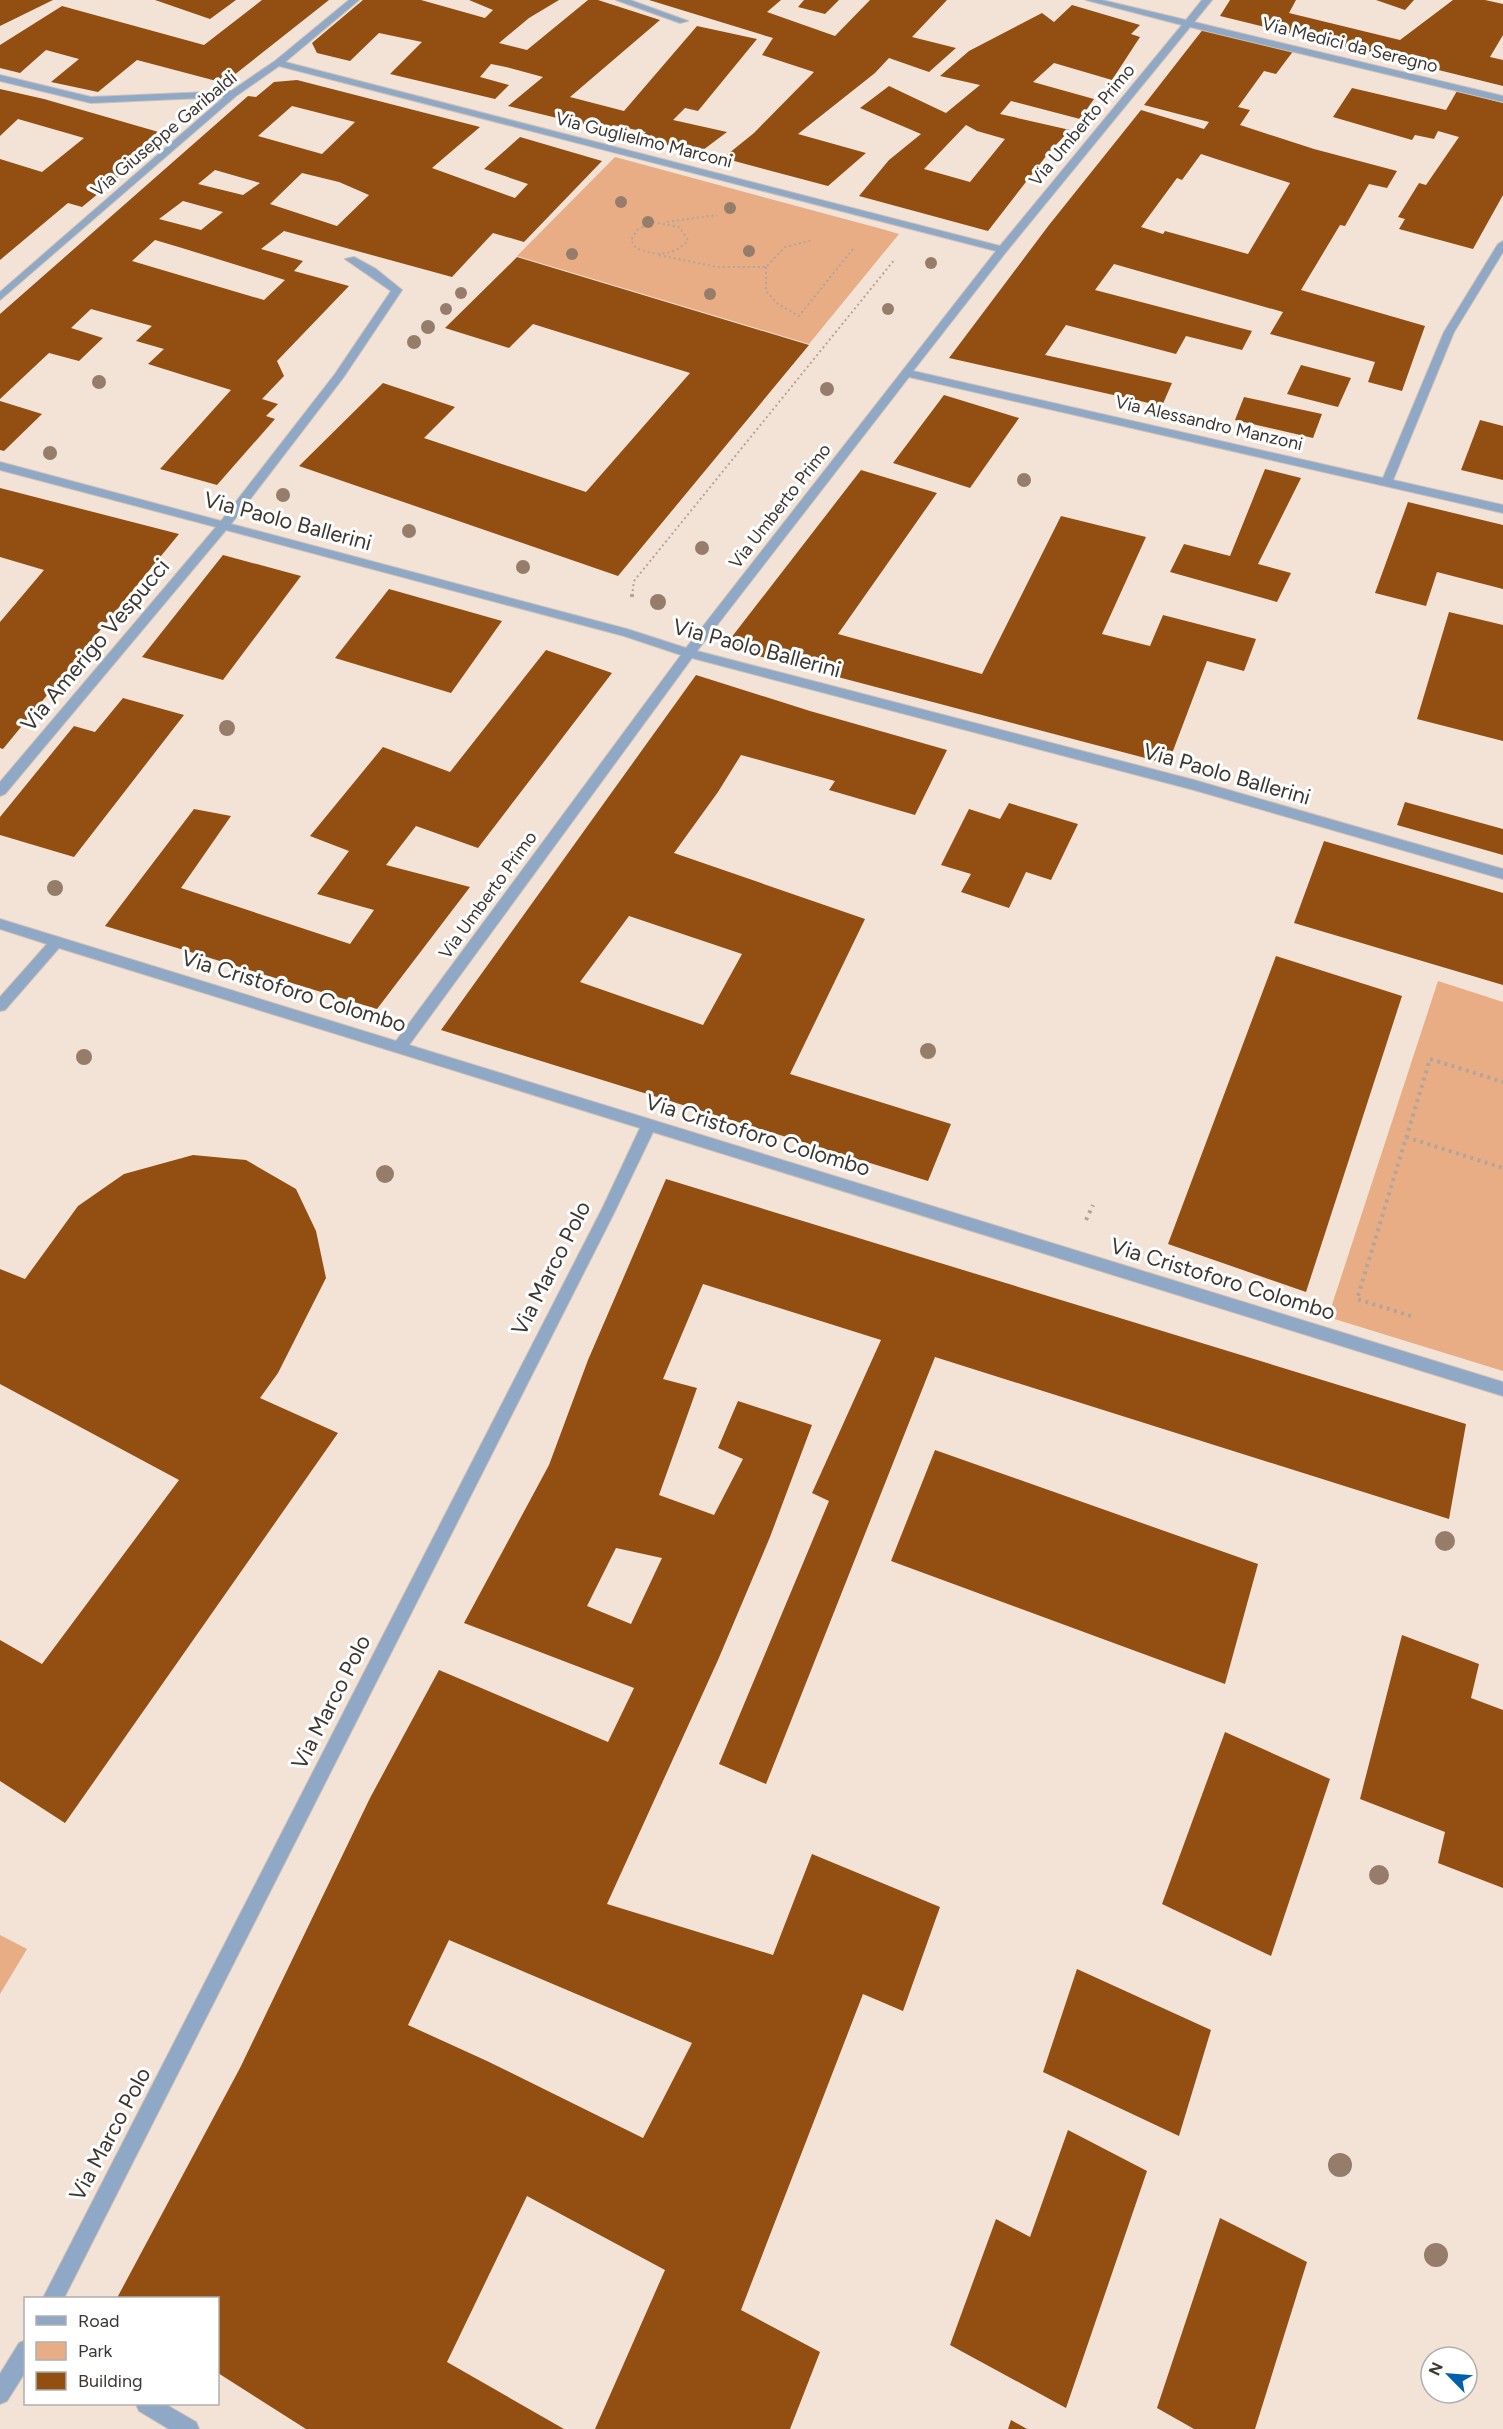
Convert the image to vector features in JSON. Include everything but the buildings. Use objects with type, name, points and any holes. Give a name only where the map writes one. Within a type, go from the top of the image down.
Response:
[{"type":"street","name":"Via Giuseppe Garibaldi","points":[[0,297],[233,93],[278,63],[354,0]]},
{"type":"street","points":[[621,0],[683,21]]},
{"type":"street","name":"Via Medici da Seregno","points":[[1091,0],[1503,99]]},
{"type":"street","name":"Via Umberto Primo","points":[[399,1047],[689,653],[1002,250],[1207,0]]},
{"type":"street","name":"Via Guglielmo Marconi","points":[[278,63],[1002,250]]},
{"type":"street","points":[[0,78],[91,100],[233,93]]},
{"type":"street","points":[[1387,482],[1449,332],[1503,244]]},
{"type":"street","name":"Via Amerigo Vespucci","points":[[0,791],[223,526],[339,376],[397,290],[372,270],[350,259]]},
{"type":"street","name":"Via Alessandro Manzoni","points":[[906,373],[1503,509]]},
{"type":"street","name":"Via Paolo Ballerini","points":[[0,466],[627,633],[689,653],[1194,785],[1503,874]]},
{"type":"street","name":"Via Cristoforo Colombo","points":[[0,924],[1503,1389]]},
{"type":"street","points":[[0,1006],[56,942]]},
{"type":"street","name":"Via Marco Polo","points":[[54,2297],[609,1209],[649,1125]]},
{"type":"street","points":[[0,2394],[24,2353]]},
{"type":"street","points":[[149,2405],[189,2429]]},
{"type":"path","points":[[819,239],[785,247],[766,267],[766,291],[778,304],[799,316],[864,236],[882,229],[890,221]]},
{"type":"path","points":[[659,255],[683,247],[688,240],[686,232],[679,226],[660,222],[641,226],[633,232],[631,240],[636,248],[659,255],[717,267],[766,267]]},
{"type":"path","points":[[627,633],[634,581],[920,228]]},
{"type":"path","points":[[1413,1317],[1357,1299],[1430,1059],[1503,1082]]},
{"type":"path","points":[[1406,1137],[1503,1168]]},
{"type":"green space","points":[[615,157],[899,234],[809,344],[517,256]]},
{"type":"green space","points":[[1438,981],[1503,1002],[1503,1371],[1328,1317]]},
{"type":"green space","points":[[0,1935],[27,1949],[0,1994]]}]
